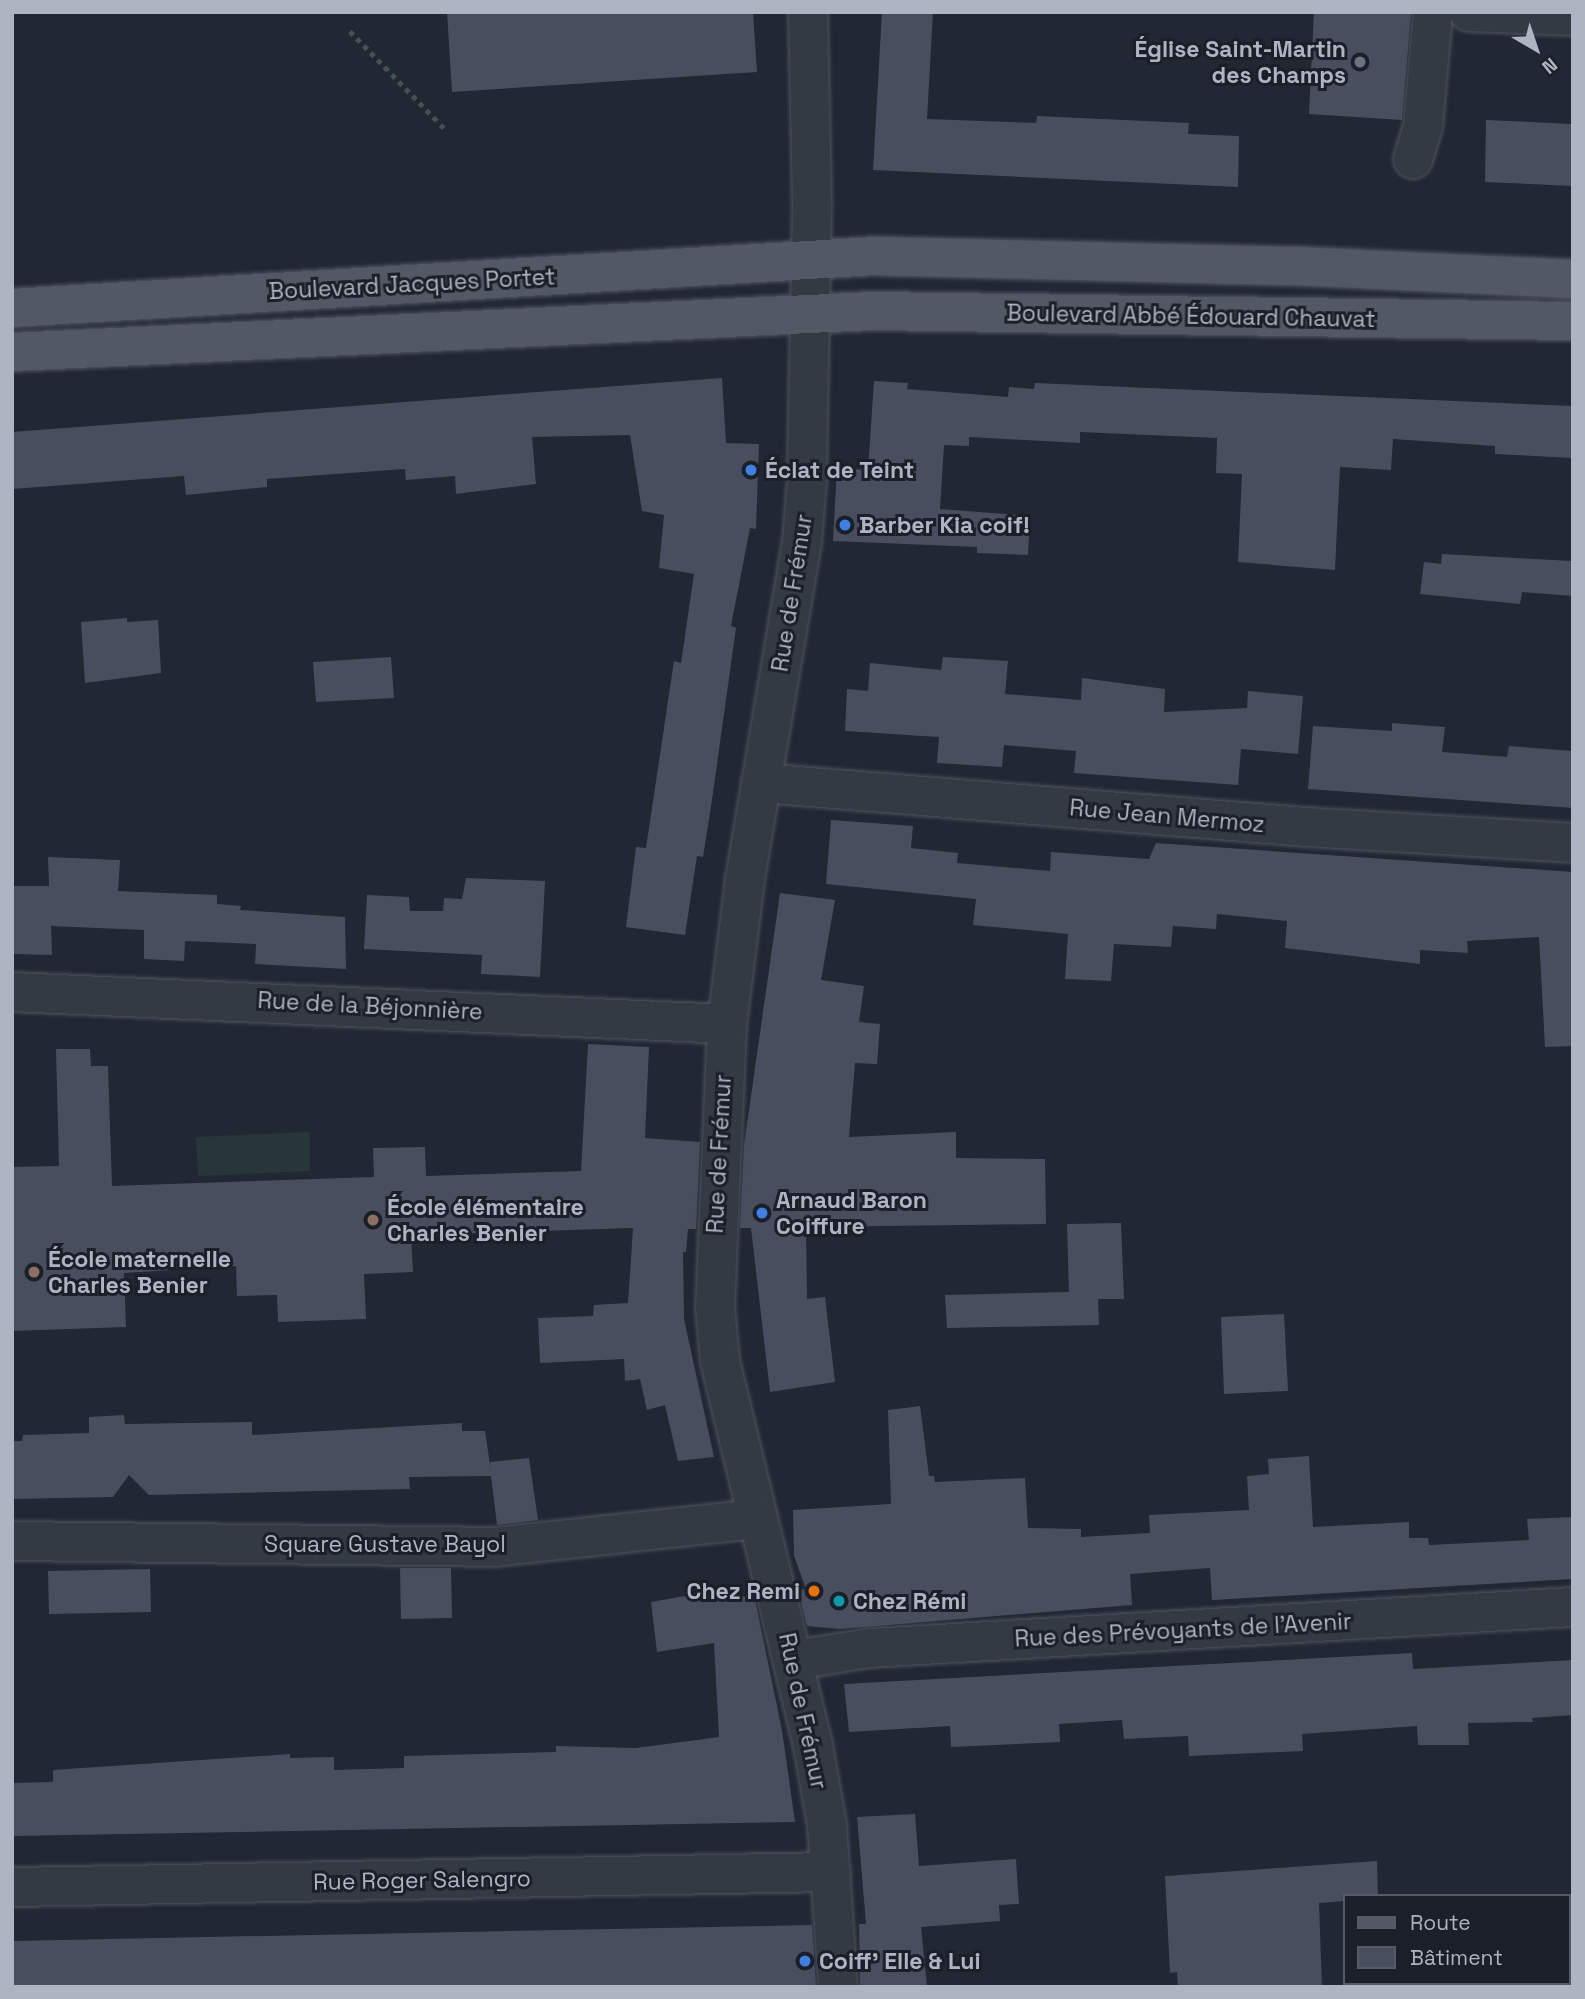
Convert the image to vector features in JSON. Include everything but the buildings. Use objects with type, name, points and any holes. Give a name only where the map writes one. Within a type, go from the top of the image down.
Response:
[{"type":"main road","points":[[811,260],[874,256],[1255,265],[1573,279]]},
{"type":"main road","name":"Boulevard Jacques Portet","points":[[12,308],[811,260]]},
{"type":"main road","name":"Boulevard Abbé Édouard Chauvat","points":[[810,315],[873,311],[1573,321]]},
{"type":"main road","name":"Boulevard Jacques Portet","points":[[12,352],[810,315]]},
{"type":"street","name":"Rue de Frémur","points":[[808,12],[811,260],[802,542],[761,783],[727,1024],[715,1307],[720,1361],[812,1740],[831,1872],[838,1987]]},
{"type":"street","points":[[1413,159],[1423,127],[1433,12]]},
{"type":"street","points":[[1469,12],[1573,16]]},
{"type":"street","name":"Rue Jean Mermoz","points":[[761,783],[1306,827],[1573,843]]},
{"type":"street","name":"Rue de la Béjonnière","points":[[12,992],[727,1024]]},
{"type":"street","name":"Square Gustave Bayol","points":[[12,1541],[493,1547],[757,1519]]},
{"type":"street","name":"Rue des Prévoyants de l'Avenir","points":[[794,1660],[870,1648],[1573,1607]]},
{"type":"street","name":"Rue Roger Salengro","points":[[12,1887],[831,1872]]},
{"type":"path","points":[[350,31],[444,128]]},
{"type":"shaded area","points":[[310,1132],[310,1171],[198,1176],[196,1137]]},
{"type":"place","name":"Église Saint-Martin des Champs","points":[[1360,62]]},
{"type":"place","name":"Éclat de Teint","points":[[751,470]]},
{"type":"place","name":"Barber Kia coif!","points":[[845,525]]},
{"type":"place","name":"Arnaud Baron Coiffure","points":[[762,1213]]},
{"type":"place","name":"École élémentaire Charles Benier","points":[[373,1220]]},
{"type":"place","name":"École maternelle Charles Benier","points":[[34,1272]]},
{"type":"place","name":"Chez Remi","points":[[814,1591]]},
{"type":"place","name":"Chez Rémi","points":[[839,1601]]},
{"type":"place","name":"Coiff' Elle & Lui","points":[[805,1961]]}]
